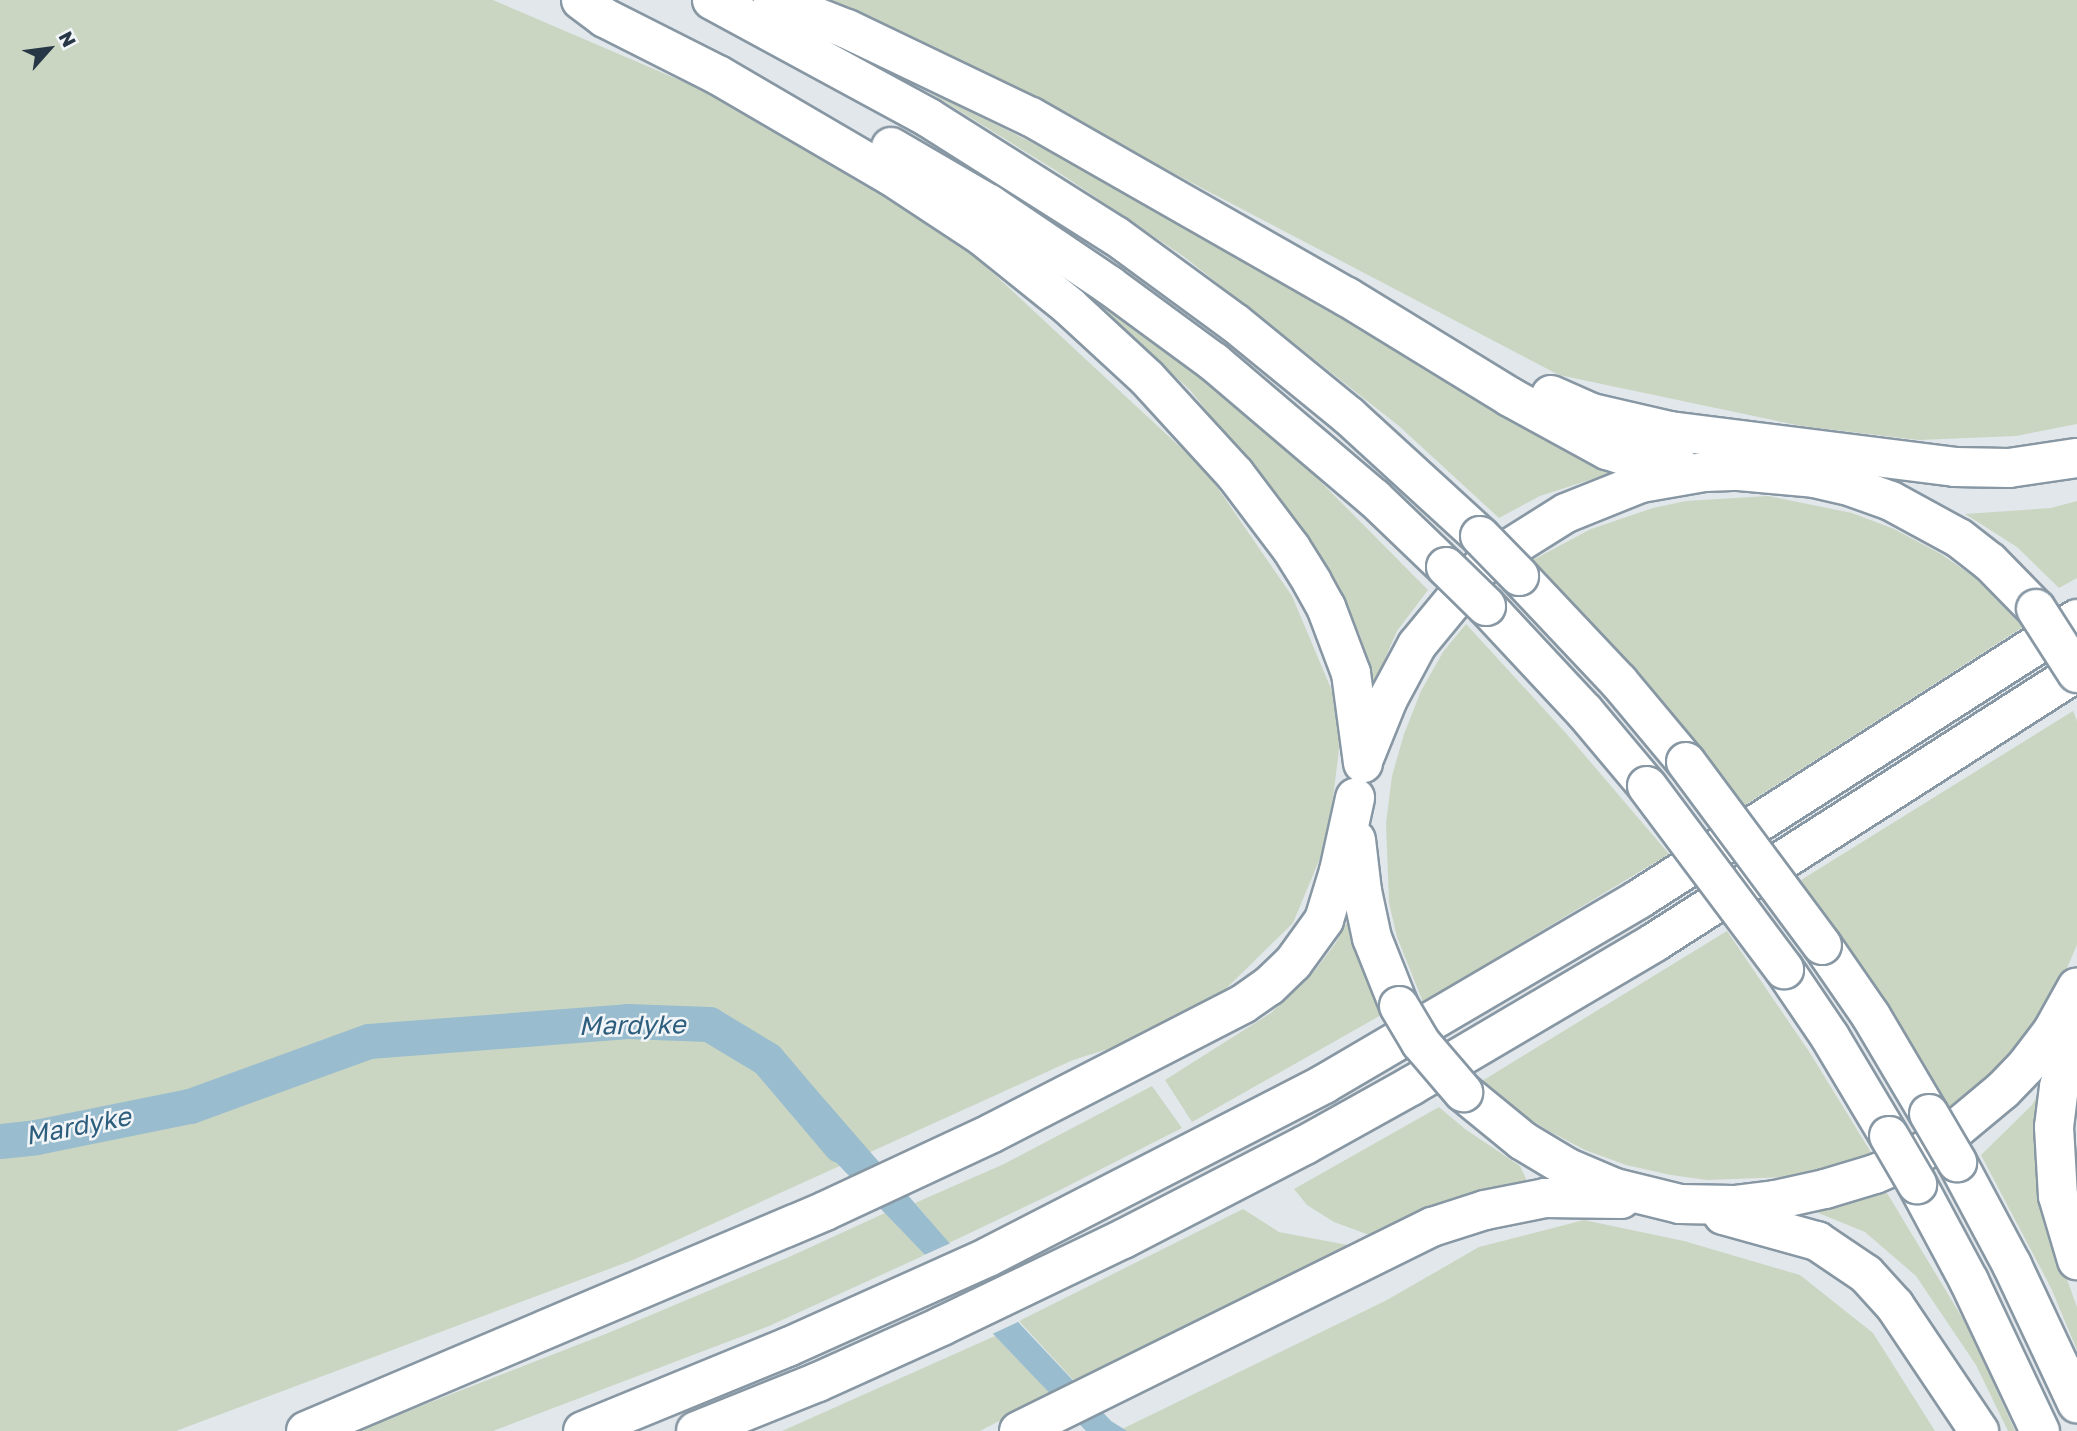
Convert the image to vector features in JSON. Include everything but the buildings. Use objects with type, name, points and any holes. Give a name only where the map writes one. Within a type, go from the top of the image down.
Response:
[{"type":"highway","points":[[581,0],[605,18],[718,75],[812,128],[982,236],[1069,306],[1147,378],[1235,474],[1291,548],[1326,607],[1351,673],[1359,780],[1356,840],[1366,912],[1376,952],[1399,1006],[1421,1043],[1463,1092],[1523,1141],[1568,1168],[1615,1188],[1795,1233],[1852,1262],[1895,1306],[1979,1431]]},
{"type":"highway","points":[[589,0],[633,15],[818,104],[1000,212],[1109,285],[1224,370],[1374,498],[1486,606],[1585,712],[1647,786],[1784,969],[1830,1037],[1917,1184],[1975,1293],[2040,1431]]},
{"type":"highway","points":[[712,0],[929,118],[1116,236],[1235,323],[1349,416],[1480,536],[1519,576],[1619,682],[1686,762],[1822,945],[1871,1016],[1957,1162],[2012,1265],[2077,1403]]},
{"type":"highway","points":[[773,0],[847,29],[1031,117],[1347,297],[1510,397],[1607,450],[1644,462],[1704,472]]},
{"type":"highway","points":[[1347,297],[1466,351],[1556,397],[1592,413],[1628,424],[1955,467],[2010,468],[2077,458]]},
{"type":"highway","points":[[311,1428],[742,1249],[957,1150],[1124,1067],[1260,992],[1293,963],[1324,920],[1339,871],[1359,780],[1388,699],[1417,645],[1483,565],[1545,524],[1591,501],[1642,483],[1704,472],[1739,471],[1986,492],[2077,480]]},
{"type":"highway","points":[[696,1431],[818,1382],[1074,1264],[1305,1144],[1468,1053],[1677,928],[2077,673],[2036,609],[1990,562],[1927,519],[1891,500],[1814,478]]},
{"type":"highway","points":[[583,1431],[788,1347],[1028,1237],[1273,1112],[1452,1011],[1628,906],[2077,619]]},
{"type":"highway","points":[[1018,1431],[1400,1241],[1485,1210],[1545,1198],[1734,1205],[1775,1200],[1850,1182],[1911,1158],[1949,1135],[2003,1090],[2052,1032],[2077,987]]},
{"type":"highway","points":[[2077,1015],[2059,1087],[2054,1127],[2058,1196],[2077,1260]]},
{"type":"green space","points":[[0,0],[493,0],[705,91],[938,222],[1206,471],[1292,596],[1343,717],[1328,839],[1293,923],[1191,1023],[1073,1060],[633,1260],[176,1431],[0,1431]]},
{"type":"green space","points":[[817,0],[2077,0],[2077,424],[2016,436],[1919,440],[1801,426],[1559,375],[965,64]]},
{"type":"green space","points":[[924,89],[1047,150],[1614,472],[1540,496],[1499,518],[1399,426],[1183,256],[1055,170]]},
{"type":"green space","points":[[1010,237],[1098,297],[1206,379],[1307,468],[1428,590],[1397,631],[1373,686],[1360,635],[1327,573],[1255,471],[1190,390],[1116,322]]},
{"type":"green space","points":[[1768,496],[1852,513],[1894,529],[1941,554],[1974,577],[2023,627],[1745,805],[1632,673],[1529,562],[1591,529],[1653,508],[1686,501]]},
{"type":"green space","points":[[2077,501],[2077,578],[2059,588],[2017,547],[1965,514],[2051,508]]},
{"type":"green space","points":[[1466,624],[1564,731],[1669,854],[1423,1002],[1397,937],[1389,903],[1386,823],[1392,776],[1404,734],[1421,691],[1443,652]]},
{"type":"green space","points":[[2073,711],[2077,721],[2077,945],[2056,993],[2008,1062],[1948,1109],[1801,880]]},
{"type":"green space","points":[[1350,917],[1363,966],[1383,1014],[1192,1122],[1165,1080],[1271,1013],[1316,969],[1335,944]]},
{"type":"green space","points":[[1727,931],[1810,1053],[1872,1154],[1842,1165],[1785,1177],[1707,1180],[1671,1175],[1626,1165],[1585,1150],[1510,1106],[1482,1081]]},
{"type":"green space","points":[[2047,1079],[2041,1207],[2077,1307],[2077,1350],[2051,1288],[1981,1155],[2032,1105]]},
{"type":"green space","points":[[1152,1086],[1182,1128],[1058,1191],[949,1243],[915,1203],[1004,1164]]},
{"type":"green space","points":[[1439,1107],[1465,1129],[1520,1166],[1527,1181],[1522,1188],[1388,1242],[1334,1222],[1307,1205],[1294,1189]]},
{"type":"green space","points":[[1887,1193],[1969,1329],[2015,1431],[2008,1431],[1976,1365],[1916,1276],[1865,1232],[1816,1212]]},
{"type":"green space","points":[[1243,1209],[1279,1232],[1353,1246],[1078,1385],[1019,1321]]},
{"type":"green space","points":[[885,1213],[925,1255],[769,1326],[493,1431],[357,1431],[608,1333],[789,1257]]},
{"type":"green space","points":[[1584,1220],[1684,1241],[1800,1275],[1873,1333],[1935,1431],[1118,1431],[1387,1300],[1479,1247]]},
{"type":"green space","points":[[995,1336],[1051,1394],[980,1431],[782,1431]]},
{"type":"water","points":[[825,1100],[1019,1323],[1111,1421],[1127,1431],[1086,1431],[995,1336],[926,1256],[807,1132],[800,1118]]},
{"type":"pier","points":[[953,1242],[1022,1320],[990,1335],[922,1256]]},
{"type":"waterway","name":"Mardyke","points":[[0,1141],[36,1137],[190,1106],[369,1041],[627,1021],[709,1024],[767,1059],[840,1145]]}]
